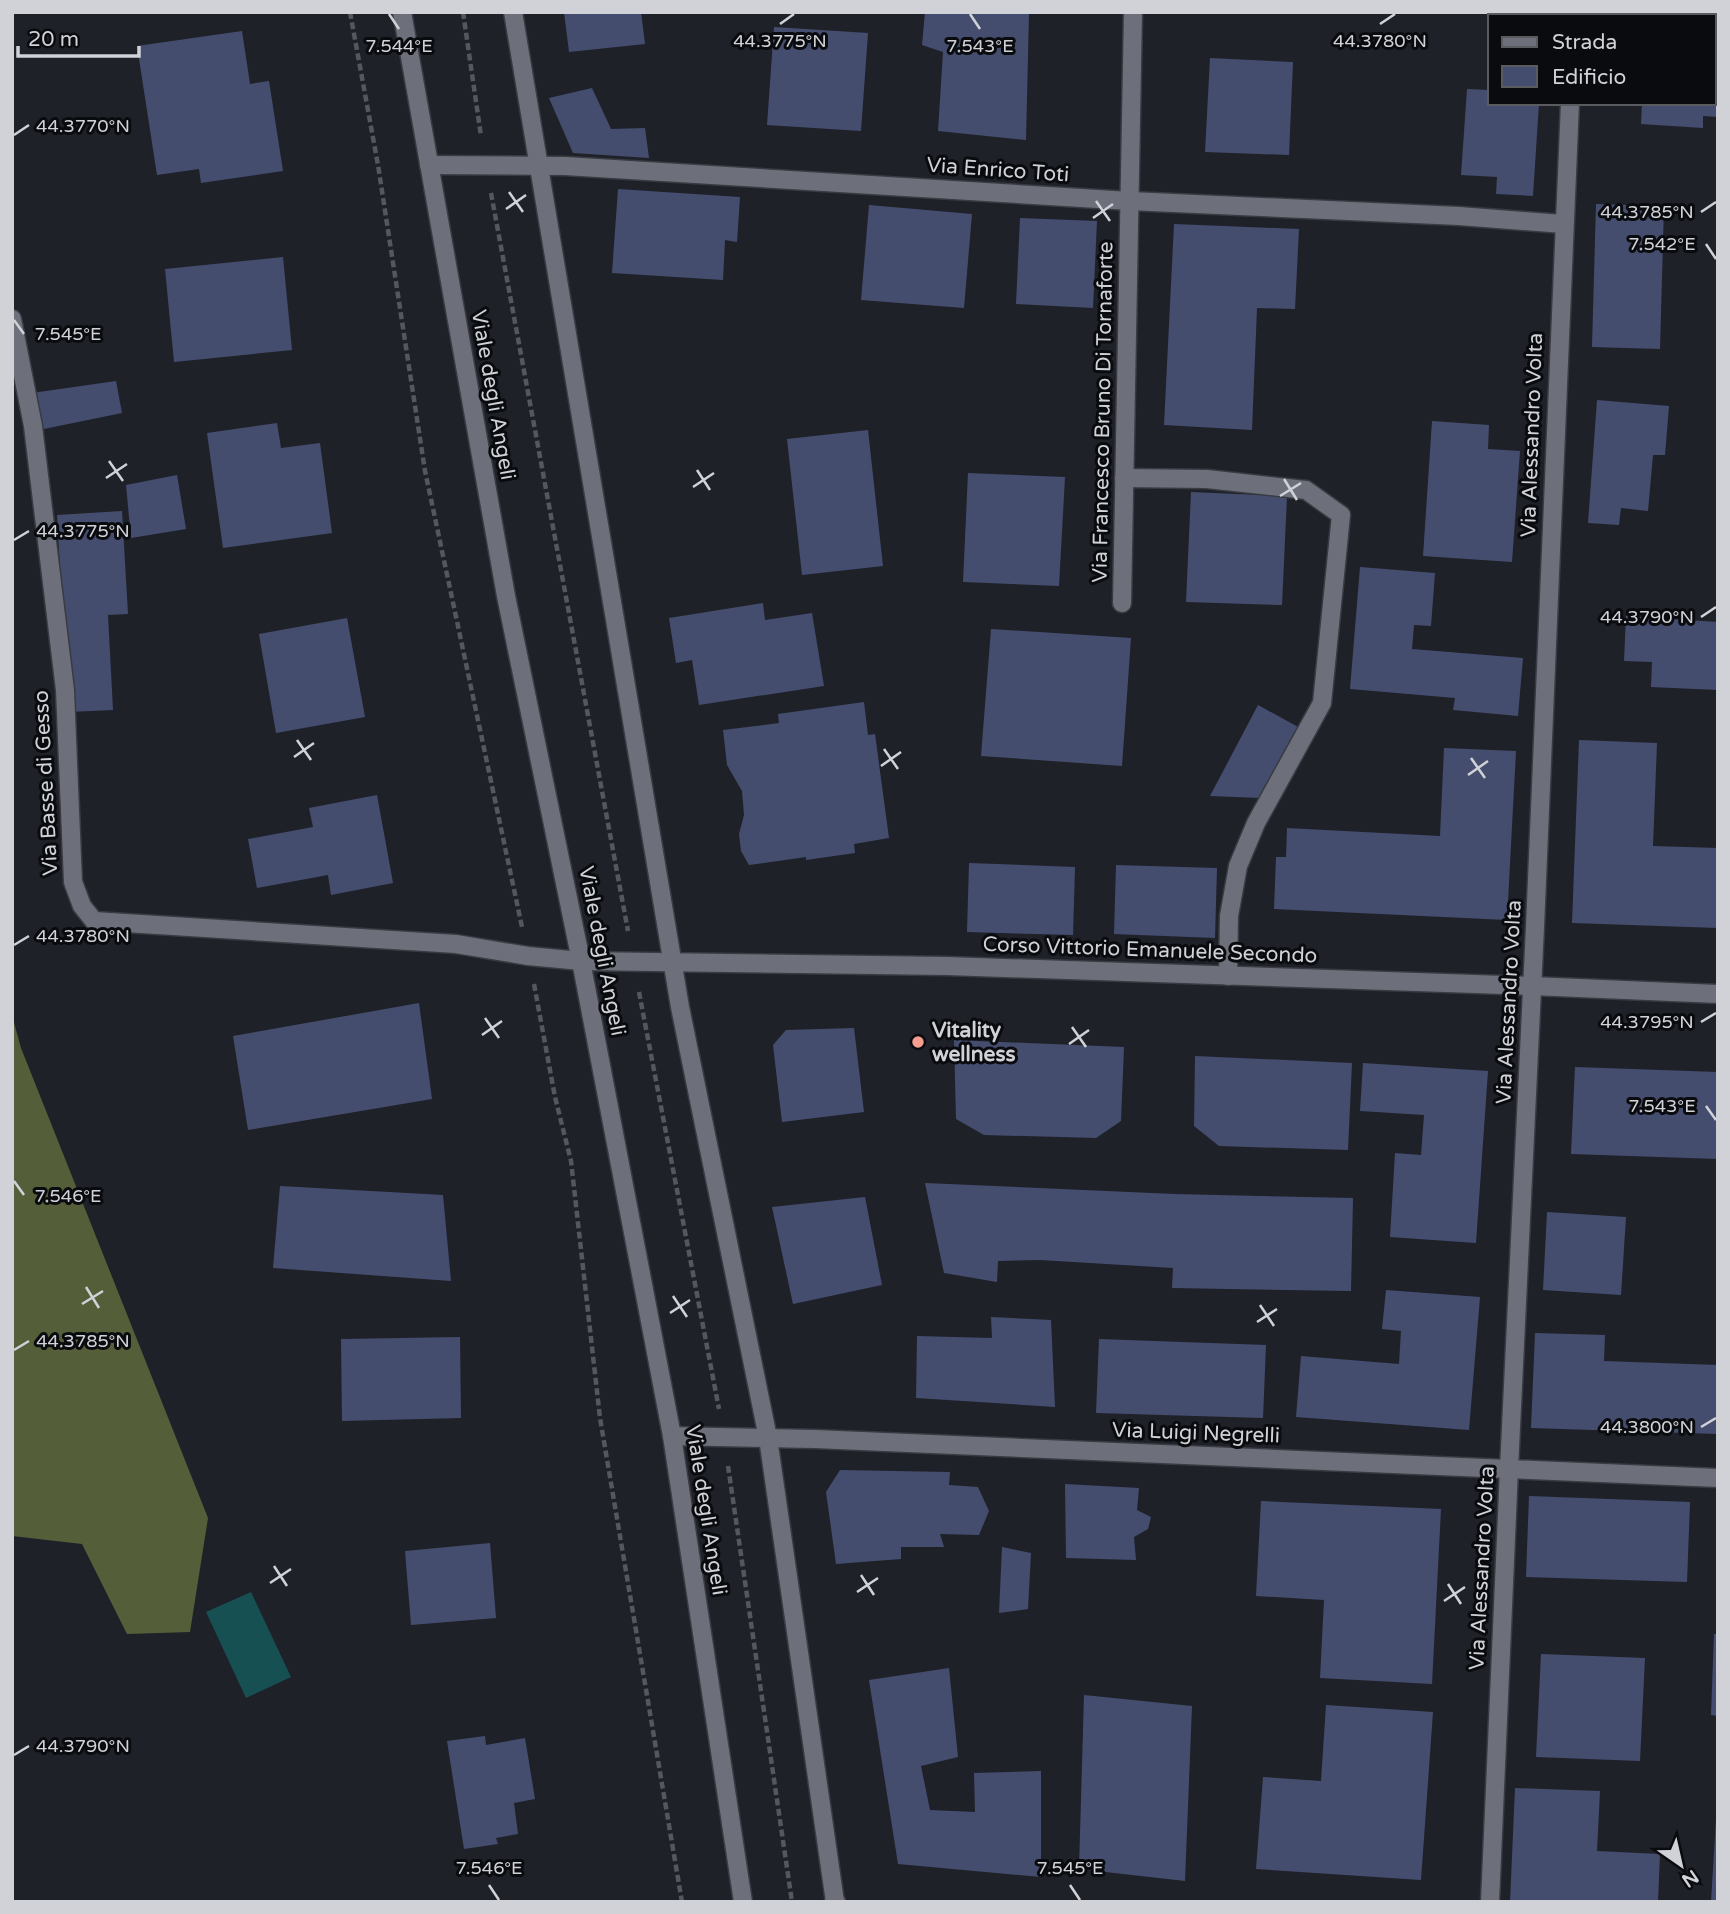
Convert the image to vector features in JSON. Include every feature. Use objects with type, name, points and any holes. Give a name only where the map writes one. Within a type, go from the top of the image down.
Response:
[{"type":"street","name":"Viale degli Angeli","points":[[402,12],[506,596],[581,961],[672,1436],[743,1902]]},
{"type":"street","points":[[513,12],[680,1007],[768,1438],[835,1902]]},
{"type":"street","name":"Via Francesco Bruno Di Tornaforte","points":[[1122,603],[1133,12]]},
{"type":"street","points":[[1525,12],[1574,14]]},
{"type":"street","name":"Via Alessandro Volta","points":[[1490,1902],[1570,105]]},
{"type":"street","name":"Via Enrico Toti","points":[[429,165],[540,166],[1130,201],[1459,216],[1563,224]]},
{"type":"street","name":"Via Basse di Gesso","points":[[12,319],[33,426],[65,690],[73,882],[82,906],[94,920],[456,944],[528,956],[581,961]]},
{"type":"street","points":[[1124,478],[1208,479],[1306,490],[1341,515],[1322,703],[1256,823],[1238,866],[1228,916],[1228,976]]},
{"type":"street","name":"Corso Vittorio Emanuele Secondo","points":[[581,961],[947,966],[1718,994]]},
{"type":"street","name":"Via Luigi Negrelli","points":[[672,1436],[1718,1478]]},
{"type":"shaded area","points":[[12,1015],[21,1048],[208,1518],[190,1632],[127,1634],[82,1544],[12,1536]]},
{"type":"shaded area","points":[[251,1592],[291,1677],[246,1698],[206,1612]]},
{"type":"building","points":[[564,12],[641,12],[645,44],[569,52]]},
{"type":"building","points":[[925,12],[1029,13],[1026,140],[938,131],[943,52],[922,45]]},
{"type":"building","points":[[774,27],[868,33],[861,131],[767,125]]},
{"type":"building","points":[[242,31],[250,84],[269,81],[283,171],[201,183],[199,169],[157,175],[137,46]]},
{"type":"building","points":[[1718,57],[1718,117],[1703,116],[1703,128],[1641,124],[1642,105],[1716,105]]},
{"type":"building","points":[[1210,58],[1293,62],[1289,155],[1205,152]]},
{"type":"building","points":[[592,88],[611,129],[645,128],[649,158],[573,153],[549,98]]},
{"type":"building","points":[[1467,89],[1488,90],[1488,105],[1539,105],[1533,196],[1496,194],[1497,177],[1461,175]]},
{"type":"building","points":[[618,189],[740,197],[737,242],[725,240],[723,280],[612,273]]},
{"type":"building","points":[[1596,204],[1664,206],[1660,349],[1592,347]]},
{"type":"building","points":[[869,205],[972,214],[964,308],[861,300]]},
{"type":"building","points":[[1020,218],[1097,221],[1093,308],[1016,304]]},
{"type":"building","points":[[1174,224],[1299,229],[1295,309],[1257,308],[1252,430],[1164,425]]},
{"type":"building","points":[[283,257],[292,350],[174,362],[165,269]]},
{"type":"building","points":[[116,381],[122,413],[39,430],[32,393]]},
{"type":"building","points":[[1597,400],[1669,406],[1665,455],[1653,455],[1648,511],[1621,508],[1619,525],[1588,523]]},
{"type":"building","points":[[1432,421],[1489,425],[1488,449],[1520,451],[1512,562],[1423,556]]},
{"type":"building","points":[[277,423],[281,448],[320,443],[332,533],[223,548],[207,433]]},
{"type":"building","points":[[868,430],[883,566],[802,575],[787,439]]},
{"type":"building","points":[[968,473],[1065,477],[1059,586],[963,582]]},
{"type":"building","points":[[177,475],[186,529],[131,538],[126,485]]},
{"type":"building","points":[[1191,492],[1287,496],[1282,605],[1186,602]]},
{"type":"building","points":[[122,511],[128,614],[108,615],[113,710],[68,712],[57,515]]},
{"type":"building","points":[[1360,567],[1435,573],[1431,626],[1414,625],[1412,649],[1523,658],[1518,716],[1453,710],[1455,698],[1350,689]]},
{"type":"building","points":[[763,603],[765,620],[812,613],[824,686],[699,705],[692,660],[676,663],[669,618]]},
{"type":"building","points":[[1626,616],[1718,622],[1718,690],[1651,687],[1652,662],[1624,661]]},
{"type":"building","points":[[347,618],[365,717],[276,733],[259,634]]},
{"type":"building","points":[[991,629],[1131,638],[1122,766],[981,756]]},
{"type":"building","points":[[864,702],[868,735],[875,734],[889,838],[854,844],[855,853],[749,865],[741,851],[739,834],[744,815],[742,791],[727,765],[723,730],[779,723],[778,714]]},
{"type":"building","points":[[1258,705],[1300,728],[1261,798],[1210,796]]},
{"type":"building","points":[[1579,740],[1657,743],[1653,846],[1718,848],[1718,928],[1572,923]]},
{"type":"building","points":[[1444,748],[1516,751],[1507,920],[1274,909],[1276,857],[1286,857],[1287,828],[1440,836]]},
{"type":"building","points":[[377,795],[393,883],[331,895],[328,875],[257,888],[248,839],[313,827],[309,808]]},
{"type":"building","points":[[969,863],[1075,867],[1073,935],[967,932]]},
{"type":"building","points":[[1116,865],[1217,868],[1215,938],[1114,934]]},
{"type":"building","points":[[419,1003],[432,1099],[248,1130],[233,1036]]},
{"type":"building","points":[[854,1028],[864,1112],[782,1122],[773,1045],[786,1030]]},
{"type":"building","points":[[954,1040],[1124,1047],[1121,1121],[1096,1138],[984,1135],[956,1119]]},
{"type":"building","points":[[1195,1056],[1352,1063],[1348,1150],[1219,1146],[1194,1126]]},
{"type":"building","points":[[1363,1063],[1488,1071],[1476,1243],[1390,1237],[1395,1153],[1421,1155],[1424,1115],[1360,1111]]},
{"type":"building","points":[[1575,1067],[1718,1072],[1718,1159],[1571,1154]]},
{"type":"building","points":[[925,1183],[1174,1194],[1353,1198],[1351,1291],[1172,1288],[1173,1268],[1040,1260],[998,1261],[997,1282],[944,1273]]},
{"type":"building","points":[[280,1186],[443,1195],[451,1281],[273,1268]]},
{"type":"building","points":[[865,1197],[882,1285],[793,1304],[772,1207]]},
{"type":"building","points":[[1547,1212],[1626,1217],[1621,1295],[1543,1290]]},
{"type":"building","points":[[1386,1290],[1480,1297],[1469,1430],[1296,1417],[1301,1356],[1399,1364],[1401,1331],[1382,1329]]},
{"type":"building","points":[[991,1317],[1051,1320],[1055,1407],[916,1398],[917,1336],[992,1338]]},
{"type":"building","points":[[1535,1333],[1605,1335],[1604,1361],[1718,1365],[1718,1434],[1531,1428]]},
{"type":"building","points":[[460,1337],[461,1418],[342,1421],[341,1339]]},
{"type":"building","points":[[1099,1339],[1266,1345],[1263,1418],[1096,1413]]},
{"type":"building","points":[[840,1470],[950,1472],[949,1485],[978,1487],[989,1511],[979,1535],[940,1534],[944,1547],[901,1547],[901,1559],[836,1564],[826,1492]]},
{"type":"building","points":[[1065,1484],[1139,1488],[1137,1510],[1151,1517],[1148,1529],[1134,1537],[1136,1560],[1066,1558]]},
{"type":"building","points":[[1529,1496],[1690,1502],[1687,1582],[1526,1577]]},
{"type":"building","points":[[1261,1501],[1441,1509],[1432,1684],[1320,1678],[1324,1600],[1256,1596]]},
{"type":"building","points":[[490,1543],[496,1618],[411,1625],[405,1551]]},
{"type":"building","points":[[1002,1547],[1031,1553],[1028,1609],[999,1613]]},
{"type":"building","points":[[1714,1634],[1718,1634],[1718,1716],[1711,1715]]},
{"type":"building","points":[[1541,1654],[1645,1658],[1640,1761],[1536,1757]]},
{"type":"building","points":[[949,1668],[958,1757],[921,1766],[930,1810],[975,1812],[974,1773],[1041,1771],[1041,1877],[898,1864],[869,1680]]},
{"type":"building","points":[[1084,1695],[1192,1706],[1185,1881],[1079,1869]]},
{"type":"building","points":[[1326,1705],[1433,1712],[1421,1880],[1256,1869],[1263,1777],[1321,1781]]},
{"type":"building","points":[[485,1736],[486,1745],[525,1738],[535,1799],[514,1803],[518,1834],[496,1838],[498,1844],[464,1849],[447,1741]]},
{"type":"building","points":[[1515,1788],[1600,1791],[1597,1851],[1660,1854],[1658,1902],[1510,1902]]},
{"type":"building","points":[[1716,1819],[1718,1902],[1711,1902]]},
{"type":"place","name":"Vitality wellness","points":[[918,1042]]}]
